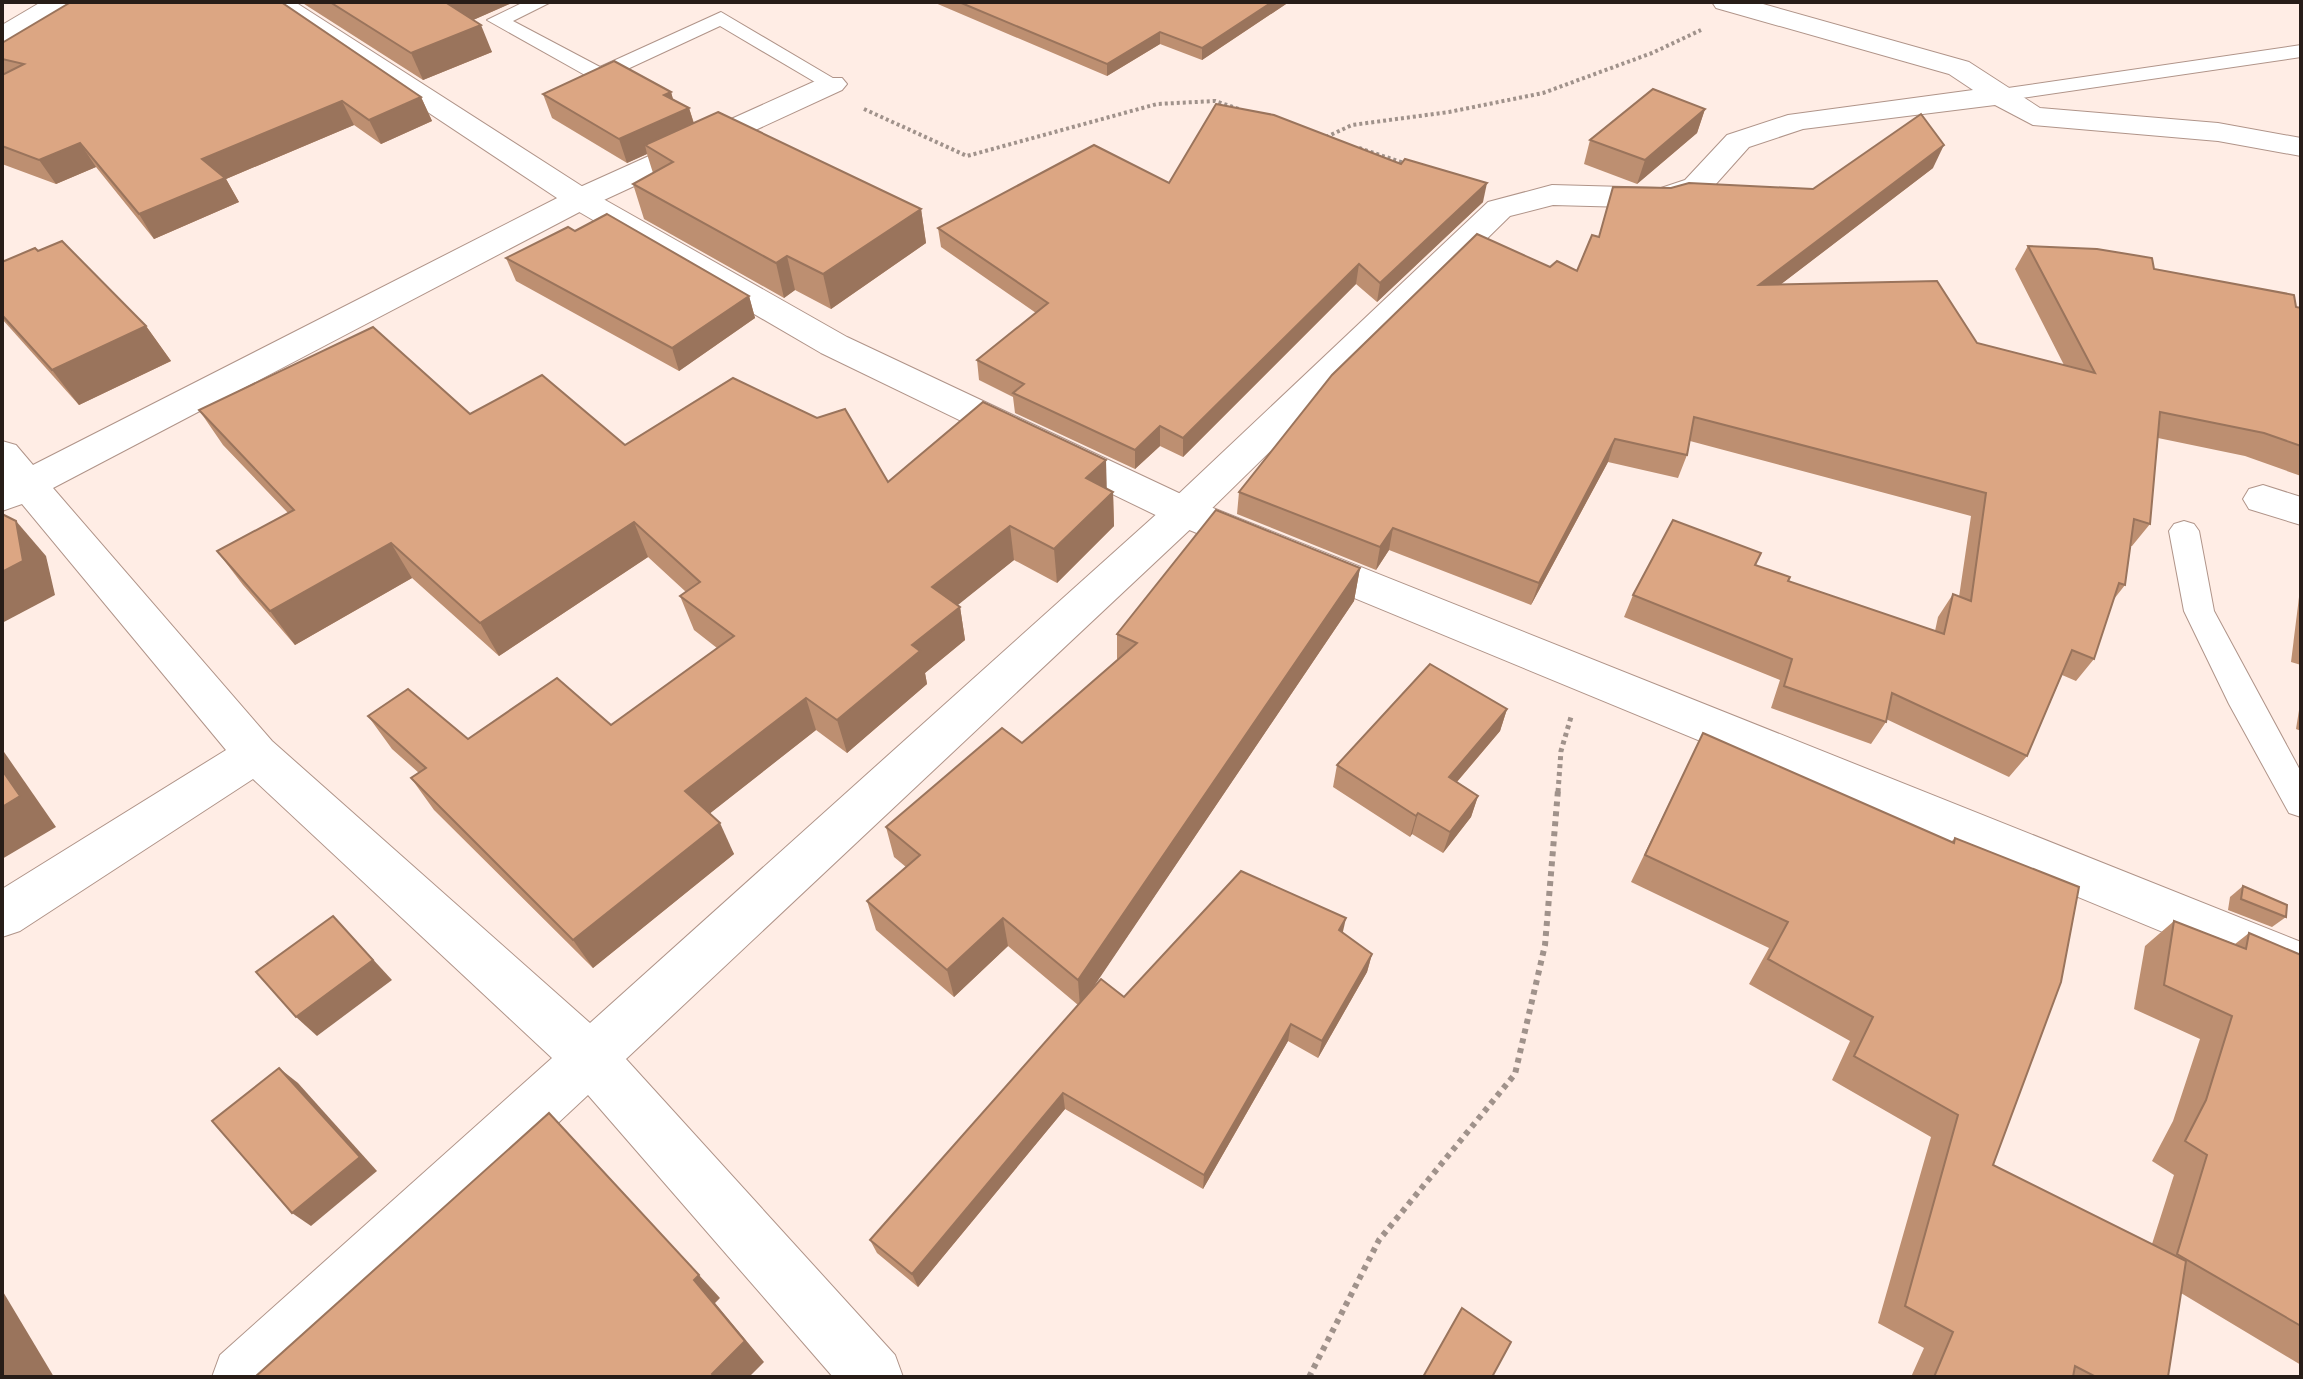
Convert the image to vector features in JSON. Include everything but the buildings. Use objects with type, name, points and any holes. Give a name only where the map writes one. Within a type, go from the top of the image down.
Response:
[{"type":"street","points":[[2,37],[60,2]]},
{"type":"street","points":[[276,2],[580,199],[834,345],[1184,512],[2301,966]]},
{"type":"street","points":[[1736,6],[1959,68],[2033,116],[2218,132],[2301,147]]},
{"type":"street","points":[[832,84],[580,199],[10,479],[256,754],[590,1058],[873,1377]]},
{"type":"street","points":[[242,1377],[1184,512],[1499,209],[1552,195],[1664,198],[1696,187],[1738,141],[1799,121],[2001,95]]},
{"type":"street","points":[[2263,499],[2301,511]]},
{"type":"street","points":[[2,915],[256,754]]},
{"type":"lane","points":[[541,2],[497,20],[599,75],[721,18],[832,84]]},
{"type":"lane","points":[[2001,95],[2301,51]]},
{"type":"lane","points":[[2184,531],[2199,611],[2245,704],[2301,803]]},
{"type":"path","points":[[1326,137],[1352,125],[1449,112],[1543,93],[1652,53],[1736,6]]},
{"type":"path","points":[[832,84],[874,116],[967,156],[1157,104],[1215,101],[1243,110]]},
{"type":"path","points":[[1313,133],[1340,142]]},
{"type":"path","points":[[1353,146],[1421,167]]},
{"type":"path","points":[[1309,1377],[1379,1240],[1515,1074],[1545,945],[1561,751],[1583,674]]}]
